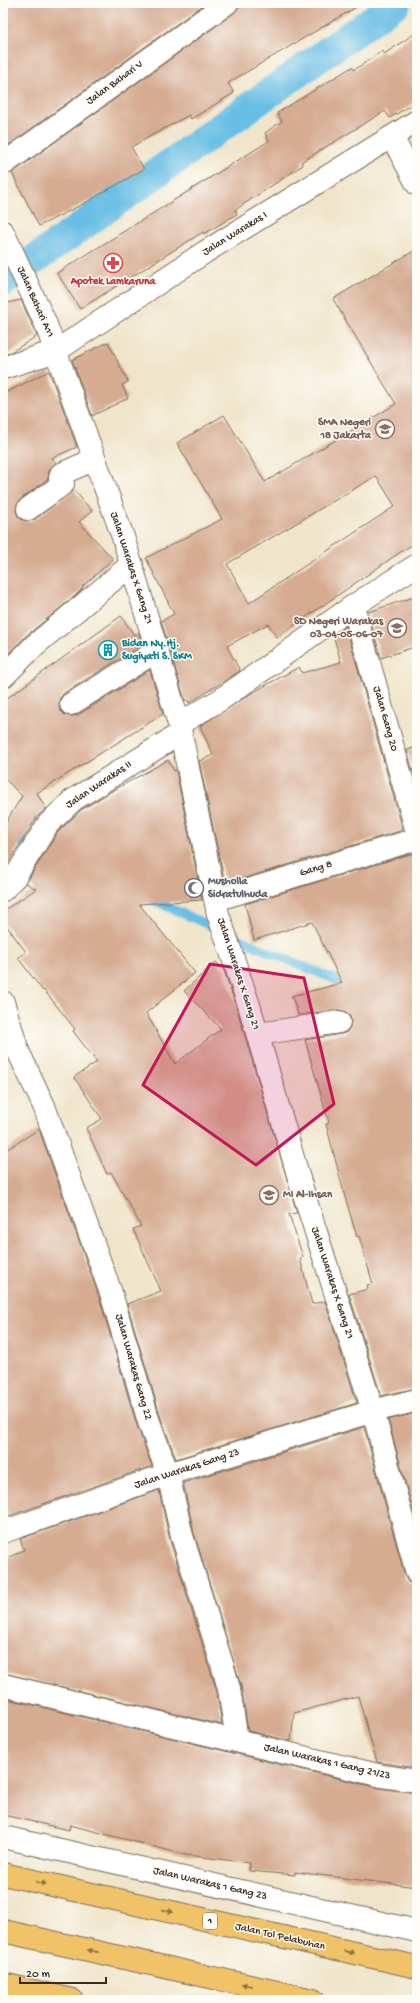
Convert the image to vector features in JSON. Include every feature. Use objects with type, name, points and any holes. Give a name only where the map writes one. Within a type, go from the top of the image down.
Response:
[{"type":"highway","name":"Jalan Tol Pelabuhan","points":[[3,1874],[417,1967]]},
{"type":"highway","points":[[3,1931],[313,2000]]},
{"type":"highway","points":[[3,1984],[72,2000]]},
{"type":"street","name":"Jalan Bahari V","points":[[5,163],[226,3]]},
{"type":"street","name":"Jalan Warakas I","points":[[3,368],[56,351],[205,252],[417,121]]},
{"type":"street","points":[[392,137],[417,184]]},
{"type":"street","name":"Jalan Bahari A11","points":[[3,232],[45,322],[56,351]]},
{"type":"street","name":"Jalan Warakas X Gang 21","points":[[56,351],[132,564],[180,729],[215,900],[222,927],[258,1034],[300,1182],[373,1411],[417,1573]]},
{"type":"street","points":[[28,509],[63,484],[60,478],[61,474],[95,459]]},
{"type":"street","points":[[3,677],[35,645],[132,564]]},
{"type":"street","name":"Jalan Warakas II","points":[[9,884],[48,824],[73,800],[180,729],[353,606],[417,564]]},
{"type":"street","name":"Jalan Gang 20","points":[[353,606],[417,832]]},
{"type":"street","points":[[71,704],[157,651]]},
{"type":"street","name":"Gang 8","points":[[215,900],[417,839]]},
{"type":"street","name":"Jalan Warakas Gang 22","points":[[3,1002],[18,1052],[44,1106],[111,1293],[149,1422],[168,1474],[182,1536],[210,1621],[229,1689],[237,1740]]},
{"type":"street","points":[[258,1034],[339,1022]]},
{"type":"street","name":"Jalan Warakas Gang 23","points":[[3,1532],[168,1474],[373,1411],[417,1400]]},
{"type":"street","name":"Jalan Warakas 1 Gang 21/23","points":[[3,1685],[382,1776],[417,1781]]},
{"type":"street","name":"Jalan Warakas 1 Gang 23","points":[[3,1837],[417,1931]]},
{"type":"highlighted area","points":[[210,964],[304,978],[334,1104],[256,1165],[143,1085]]},
{"type":"building","points":[[3,3],[206,3],[3,149]]},
{"type":"building","points":[[239,3],[363,3],[228,83],[234,93],[191,119],[189,115],[131,147],[144,169],[85,203],[39,226],[12,173],[234,13],[238,8]]},
{"type":"building","points":[[417,32],[417,101],[390,118],[385,111],[301,162],[303,165],[235,210],[237,214],[204,234],[203,232],[80,309],[57,273],[269,141],[265,133],[282,121],[277,113],[352,67],[354,70],[382,51],[384,54]]},
{"type":"building","points":[[417,249],[417,542],[277,637],[268,624],[227,646],[240,671],[189,703],[187,699],[185,701],[161,621],[174,614],[146,558],[222,519],[177,443],[224,415],[265,482],[396,404],[333,299]],"holes":[[[376,476],[395,506],[249,603],[227,564]]]},
{"type":"building","points":[[21,300],[37,336],[11,352],[3,355],[3,304]]},
{"type":"building","points":[[108,342],[128,382],[122,385],[128,398],[92,416],[72,360]]},
{"type":"building","points":[[49,371],[77,447],[52,458],[56,463],[49,471],[48,479],[21,499],[17,504],[16,511],[22,520],[30,521],[35,519],[74,490],[92,511],[79,522],[113,559],[82,587],[83,588],[74,597],[26,636],[3,659],[3,394]]},
{"type":"building","name":"SD Negeri Warakas 03-04-05-06-07","points":[[417,596],[417,646],[381,658],[368,612]]},
{"type":"building","points":[[121,616],[134,635],[139,633],[142,645],[64,693],[60,698],[60,710],[65,715],[78,715],[150,670],[163,714],[37,793],[46,809],[37,817],[3,871],[3,827],[22,796],[3,777],[3,701]]},
{"type":"building","points":[[346,626],[403,830],[225,884],[199,761],[213,755],[200,726],[252,693],[299,667],[302,673],[341,662],[333,635]]},
{"type":"building","points":[[417,747],[417,786],[407,750]]},
{"type":"building","points":[[168,760],[174,771],[176,770],[202,900],[139,904],[195,973],[146,1013],[175,1064],[221,1029],[184,991],[216,962],[224,970],[237,1009],[297,1213],[289,1214],[303,1257],[300,1258],[312,1304],[325,1301],[357,1403],[176,1459],[161,1418],[127,1304],[161,1291],[133,1229],[141,1226],[111,1172],[107,1174],[86,1128],[102,1119],[74,1077],[97,1062],[73,1031],[75,1029],[18,958],[26,952],[3,921],[3,911],[36,889],[26,883],[58,832],[81,810]]},
{"type":"building","points":[[417,852],[417,1388],[381,1396],[349,1294],[368,1289],[367,1285],[373,1284],[359,1236],[357,1237],[345,1197],[326,1124],[329,1123],[305,1040],[347,1032],[350,1027],[351,1020],[349,1014],[338,1010],[298,1015],[292,996],[342,983],[312,922],[254,940],[245,904]]},
{"type":"building","points":[[39,1129],[99,1297],[137,1426],[152,1466],[9,1516],[3,1502],[3,1152]]},
{"type":"building","points":[[417,1413],[417,1525],[388,1420]]},
{"type":"building","points":[[364,1427],[405,1576],[408,1582],[417,1585],[417,1768],[377,1762],[358,1696],[294,1713],[291,1741],[248,1731],[241,1686],[194,1533],[183,1483]]},
{"type":"building","points":[[159,1490],[170,1540],[217,1692],[222,1725],[3,1673],[3,1560],[24,1550],[20,1539]]},
{"type":"building","points":[[3,1698],[379,1788],[417,1793],[417,1887],[295,1872],[295,1875],[249,1871],[250,1863],[186,1855],[70,1825],[69,1830],[3,1815]]},
{"type":"waterway","points":[[3,282],[396,3]]},
{"type":"waterway","points":[[3,833],[56,857]]},
{"type":"waterway","points":[[148,898],[264,950],[353,987]]},
{"type":"place","name":"Apotek Lamkaruna","points":[[113,263]]},
{"type":"place","name":"SMA Negeri 18 Jakarta","points":[[385,429]]},
{"type":"place","name":"SD Negeri Warakas 03-04-05-06-07","points":[[397,628]]},
{"type":"place","name":"Bidan Ny.Hj. Sugiyati S. SKM","points":[[108,650]]},
{"type":"place","name":"Musholla Sidratulhuda","points":[[194,888]]},
{"type":"place","name":"MI Al-Ihsan","points":[[269,1195]]}]
